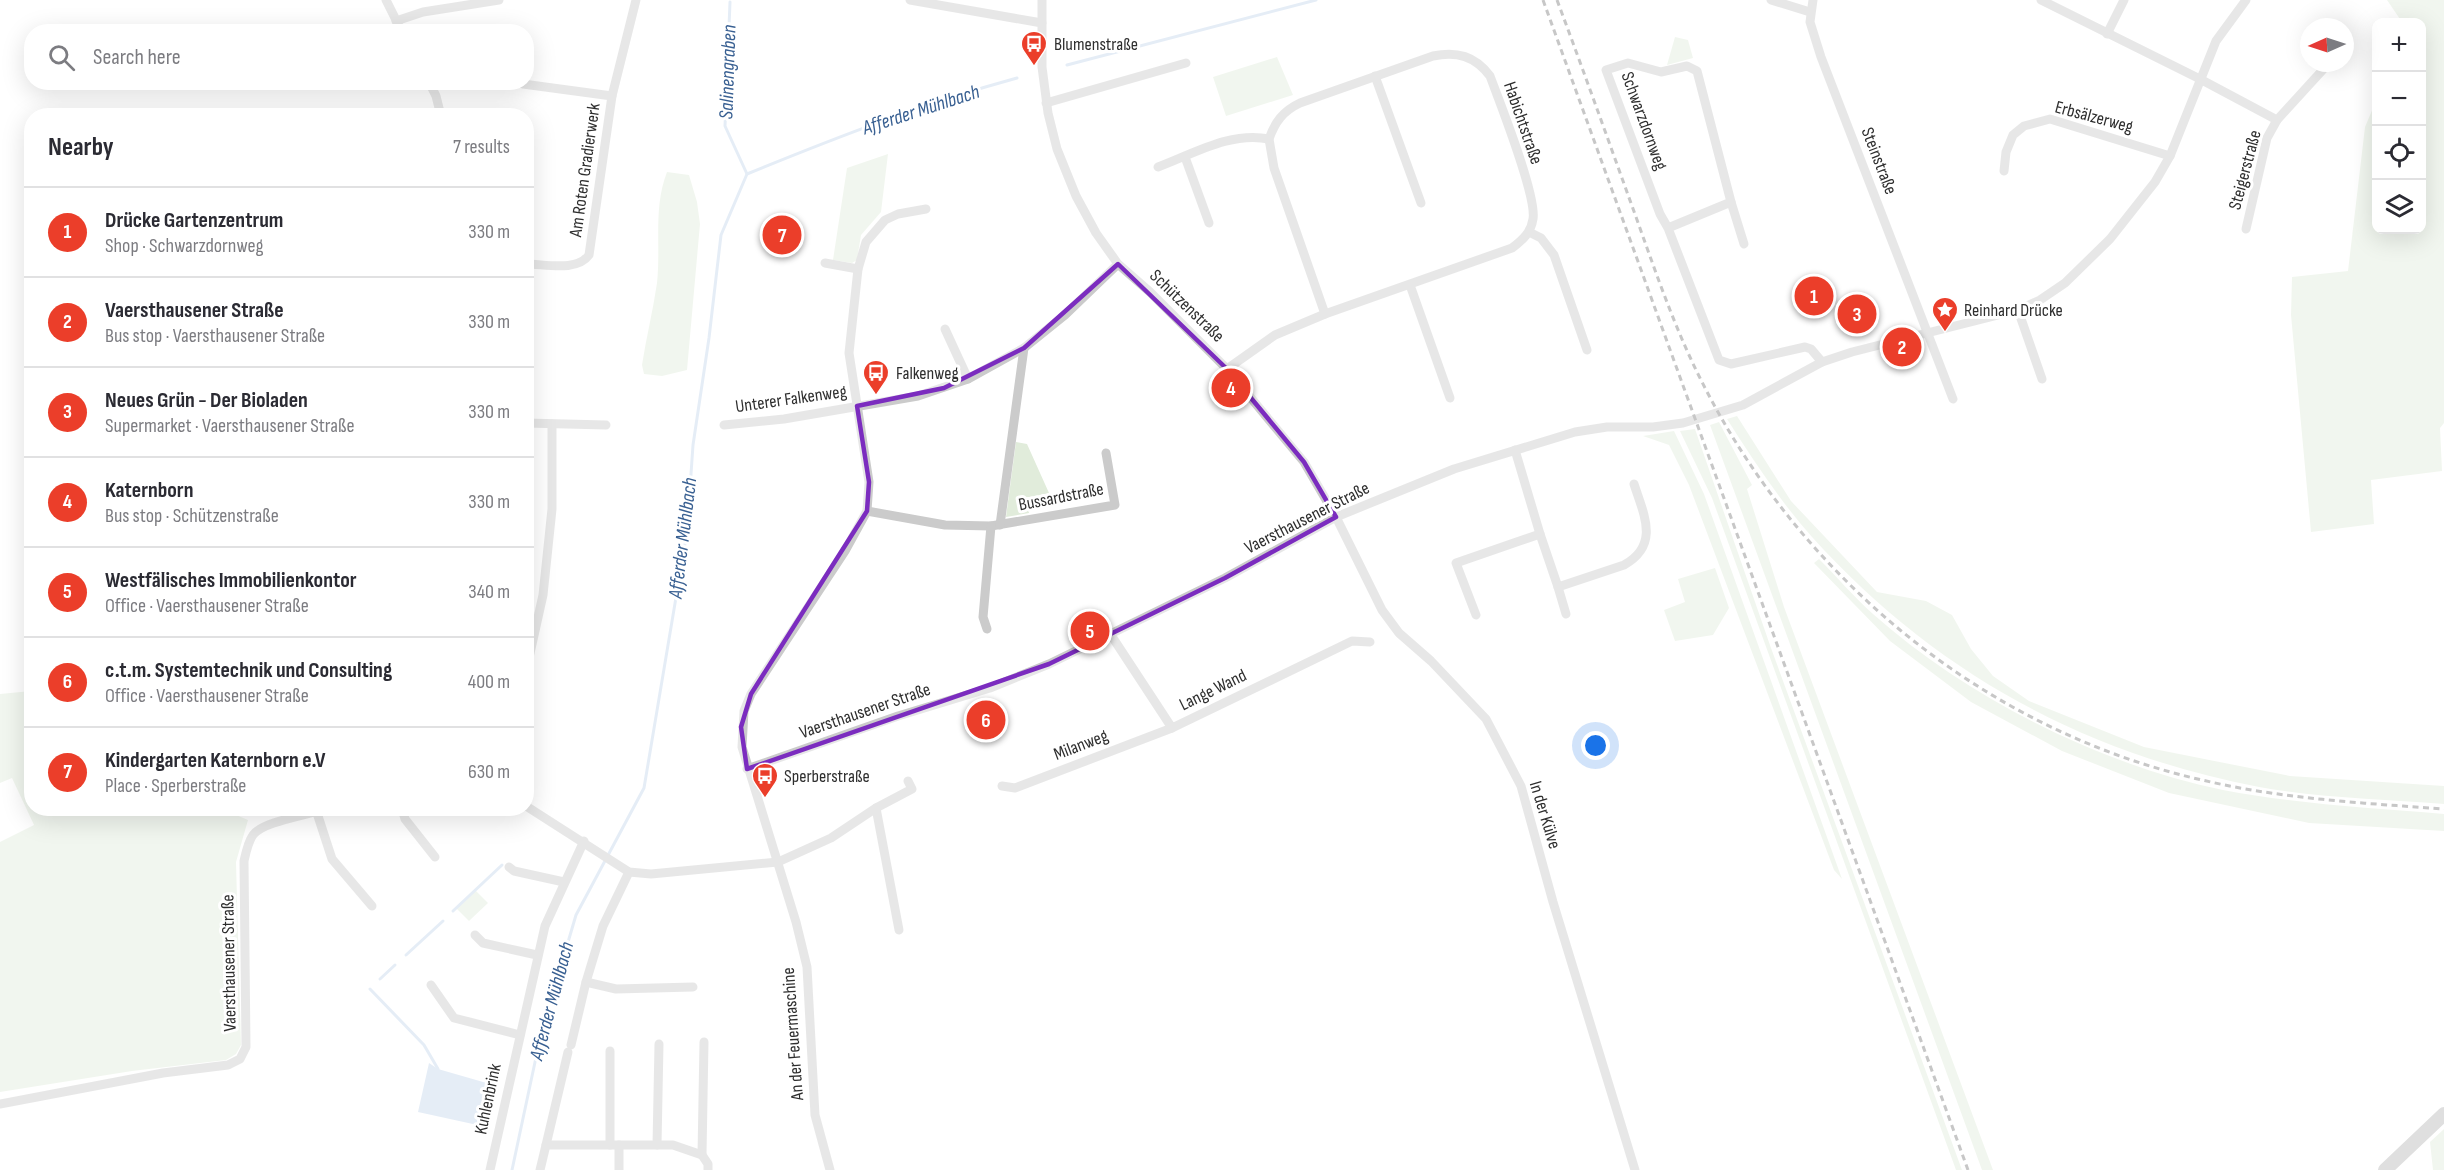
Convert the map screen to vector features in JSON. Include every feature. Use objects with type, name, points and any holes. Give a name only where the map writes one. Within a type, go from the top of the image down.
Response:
[{"type":"street","points":[[386,0],[398,24]]},
{"type":"street","points":[[396,21],[423,12],[499,0]]},
{"type":"street","name":"Am Roten Gradierwerk","points":[[534,264],[576,265],[584,262],[589,255],[612,96],[636,0]]},
{"type":"street","points":[[910,0],[1041,23]]},
{"type":"street","name":"Schützenstraße","points":[[1042,0],[1041,61],[1046,103],[1058,149],[1076,196],[1096,233],[1118,264],[1150,292],[1227,369],[1304,462],[1336,517]]},
{"type":"street","points":[[1771,0],[1810,12]]},
{"type":"street","name":"Steinstraße","points":[[1812,0],[1810,22],[1821,57],[1928,332]]},
{"type":"street","name":"Steigerstraße","points":[[2041,0],[2277,120]]},
{"type":"street","points":[[2107,34],[2124,0]]},
{"type":"street","name":"Vaersthausener Straße","points":[[747,769],[898,716],[1003,683],[1111,635],[1225,579],[1336,517],[1454,469],[1575,432],[1608,427],[1668,425],[1729,410],[1757,398],[1822,362],[1852,352],[2018,309],[2040,300],[2083,266],[2126,219],[2155,182],[2170,156],[2216,41],[2246,0]]},
{"type":"street","name":"Habichtstraße","points":[[1269,139],[1277,120],[1291,108],[1375,76],[1444,54],[1463,55],[1483,67],[1492,84],[1533,202],[1533,221],[1529,232]]},
{"type":"street","points":[[1046,103],[1186,63]]},
{"type":"street","name":"Schwarzdornweg","points":[[1744,244],[1697,71],[1687,66],[1661,72],[1628,63],[1606,70],[1660,214],[1668,228],[1719,360],[1731,364],[1805,347],[1811,349],[1822,362]]},
{"type":"street","name":"Steigerstraße","points":[[2246,229],[2267,138],[2277,120],[2321,72]]},
{"type":"street","points":[[1375,76],[1421,203]]},
{"type":"street","name":"Am Roten Gradierwerk","points":[[534,85],[612,96]]},
{"type":"street","points":[[433,90],[439,108]]},
{"type":"street","name":"Erbsälzerweg","points":[[2004,171],[2006,152],[2013,135],[2024,126],[2050,119],[2170,156]]},
{"type":"street","points":[[1158,167],[1238,138],[1256,136],[1269,139],[1274,168],[1325,314]]},
{"type":"street","points":[[1185,157],[1209,223]]},
{"type":"street","points":[[1668,228],[1731,202]]},
{"type":"street","points":[[747,769],[741,747],[741,727],[751,694],[845,551],[867,511],[869,482],[849,353],[858,269],[866,242],[885,220],[898,214],[926,209]]},
{"type":"street","points":[[1227,369],[1275,334],[1325,314],[1504,252],[1520,243],[1529,232],[1541,238],[1554,255],[1587,350]]},
{"type":"street","points":[[825,263],[858,269]]},
{"type":"street","name":"Unterer Falkenweg","points":[[724,425],[784,419],[918,396],[968,379],[1024,348],[1065,315],[1118,264]]},
{"type":"street","points":[[1410,285],[1450,398]]},
{"type":"street","points":[[2018,309],[2042,379]]},
{"type":"street","points":[[945,329],[968,379]]},
{"type":"street","points":[[1928,332],[1953,399]]},
{"type":"street","name":"Bussardstraße","points":[[987,629],[982,617],[1024,348]]},
{"type":"street","points":[[534,423],[606,425]]},
{"type":"street","points":[[534,635],[543,595],[552,509],[552,424]]},
{"type":"street","points":[[1515,450],[1539,534],[1566,614]]},
{"type":"street","name":"Bussardstraße","points":[[867,511],[945,525],[995,526],[1115,505],[1106,453]]},
{"type":"street","points":[[1558,587],[1634,560],[1642,549],[1647,534],[1647,522],[1634,484]]},
{"type":"street","name":"In der Külve","points":[[1336,517],[1382,610],[1398,633],[1431,661],[1486,719],[1521,786],[1553,902],[1635,1170]]},
{"type":"street","points":[[1476,615],[1456,562],[1539,534]]},
{"type":"street","name":"Lange Wand","points":[[1111,635],[1172,728],[1352,641],[1370,642]]},
{"type":"street","name":"Milanweg","points":[[1002,786],[1015,788],[1172,728]]},
{"type":"street","name":"An der Feuermaschine","points":[[747,769],[778,862],[807,967],[815,1115],[830,1170]]},
{"type":"street","points":[[534,811],[629,872],[651,874],[778,862],[831,838],[876,808],[912,789],[908,781]]},
{"type":"street","points":[[876,808],[899,930]]},
{"type":"street","name":"Vaersthausener Straße","points":[[0,1104],[163,1073],[228,1065],[240,1059],[246,1047],[244,861],[249,841],[263,825],[304,816]]},
{"type":"street","points":[[318,816],[332,859],[372,906]]},
{"type":"street","points":[[404,816],[435,857]]},
{"type":"street","name":"Kuhlenbrink","points":[[490,1170],[545,926],[584,841]]},
{"type":"street","points":[[509,867],[514,871],[564,882]]},
{"type":"street","points":[[540,1170],[586,982],[603,926],[629,872]]},
{"type":"street","points":[[475,935],[483,943],[537,955]]},
{"type":"street","points":[[586,982],[616,988],[693,987]]},
{"type":"street","points":[[431,986],[454,1018],[519,1035]]},
{"type":"street","points":[[705,1042],[702,1155],[708,1164],[708,1170]]},
{"type":"street","points":[[657,1145],[658,1044]]},
{"type":"street","points":[[610,1051],[614,1145],[619,1170]]},
{"type":"street","points":[[2385,1170],[2444,1114]]},
{"type":"street","points":[[546,1145],[673,1145],[702,1155]]},
{"type":"highlighted area","points":[[1118,264],[1227,369],[1304,462],[1336,517],[1225,578],[1049,664],[747,769],[741,727],[751,694],[867,511],[869,482],[857,406],[944,388],[1024,348]]},
{"type":"green space","points":[[2387,0],[2444,0],[2444,423],[2440,428],[2442,471],[2371,480],[2374,524],[2311,532],[2291,315],[2292,277],[2348,271],[2365,127],[2372,110],[2372,234],[2426,234],[2426,18],[2399,18]]},
{"type":"green space","points":[[1675,37],[1688,40],[1693,58],[1667,65]]},
{"type":"green space","points":[[1277,57],[1293,95],[1226,116],[1213,77]]},
{"type":"green space","points":[[888,154],[881,212],[861,235],[857,260],[852,263],[833,260],[847,168]]},
{"type":"green space","points":[[667,172],[689,175],[697,202],[700,224],[687,370],[662,376],[644,374],[642,365],[657,283],[660,199]]},
{"type":"green space","points":[[1737,416],[1791,501],[1877,592],[1926,601],[1952,615],[1971,649],[1993,676],[2029,701],[2144,747],[2290,776],[2444,786],[2444,804],[2282,791],[2194,772],[2132,752],[2072,728],[2014,700],[1960,666],[1908,628],[1859,585],[1812,537],[1778,495],[1727,419]]},
{"type":"green space","points":[[1719,422],[1752,485],[1747,489],[1784,607],[1993,1170],[1982,1170],[1710,425]]},
{"type":"green space","points":[[1695,429],[1771,648],[1962,1170],[1956,1170],[1712,498],[1680,431]]},
{"type":"green space","points":[[1674,431],[1704,494],[1842,879],[1834,870],[1689,485],[1669,445],[1643,436]]},
{"type":"green space","points":[[1016,442],[1027,444],[1049,493],[1027,498],[1029,513],[1006,517]]},
{"type":"green space","points":[[1819,559],[1873,614],[1910,645],[1993,700],[2082,745],[2176,778],[2223,790],[2305,802],[2444,814],[2444,831],[2309,823],[2169,793],[2062,751],[1971,702],[1890,641],[1814,563]]},
{"type":"green space","points":[[1715,568],[1729,608],[1713,635],[1675,641],[1664,610],[1685,602],[1678,579]]},
{"type":"green space","points":[[24,692],[24,804],[12,778],[0,783],[0,694]]},
{"type":"green space","points":[[30,816],[239,816],[248,820],[236,862],[241,1045],[236,1054],[226,1060],[132,1071],[0,1092],[0,842],[34,825]]},
{"type":"green space","points":[[475,890],[488,903],[469,921],[456,908]]},
{"type":"green space","points":[[2444,1129],[2444,1170],[2433,1170],[2430,1142]]},
{"type":"water","points":[[429,1063],[438,1069],[490,1084],[482,1126],[418,1112]]},
{"type":"waterway","name":"Afferder Mühlbach","points":[[1067,65],[1316,0]]},
{"type":"waterway","name":"Salinengraben","points":[[730,2],[725,126],[747,174]]},
{"type":"waterway","name":"Afferder Mühlbach","points":[[512,1170],[541,1034],[576,915],[644,788],[687,532],[693,445],[721,235],[747,174],[880,122],[948,98],[1017,78]]},
{"type":"waterway","points":[[453,911],[502,865]]},
{"type":"waterway","points":[[406,955],[443,921]]},
{"type":"waterway","points":[[380,979],[395,965]]},
{"type":"waterway","points":[[370,989],[424,1045],[438,1069]]},
{"type":"railway","points":[[1543,0],[1968,1170]]},
{"type":"railway","points":[[1557,0],[1666,301],[1702,382],[1743,454],[1792,520],[1847,582],[1908,636],[1975,684],[2047,725],[2123,757],[2202,780],[2262,792],[2444,809]]},
{"type":"place","name":"Blumenstraße","points":[[1034,67]]},
{"type":"place","name":"Kindergarten Katernborn e.V","points":[[782,235]]},
{"type":"place","name":"Drücke Gartenzentrum","points":[[1814,296]]},
{"type":"place","name":"Neues Grün - Der Bioladen","points":[[1857,314]]},
{"type":"place","name":"Reinhard Drücke","points":[[1945,333]]},
{"type":"place","name":"Vaersthausener Straße","points":[[1902,347]]},
{"type":"place","name":"Katernborn","points":[[1231,388]]},
{"type":"place","name":"Falkenweg","points":[[876,396]]},
{"type":"place","name":"Westfälisches Immobilienkontor","points":[[1090,631]]},
{"type":"place","name":"c.t.m. Systemtechnik und Consulting","points":[[986,720]]},
{"type":"place","name":"Sperberstraße","points":[[765,799]]}]
